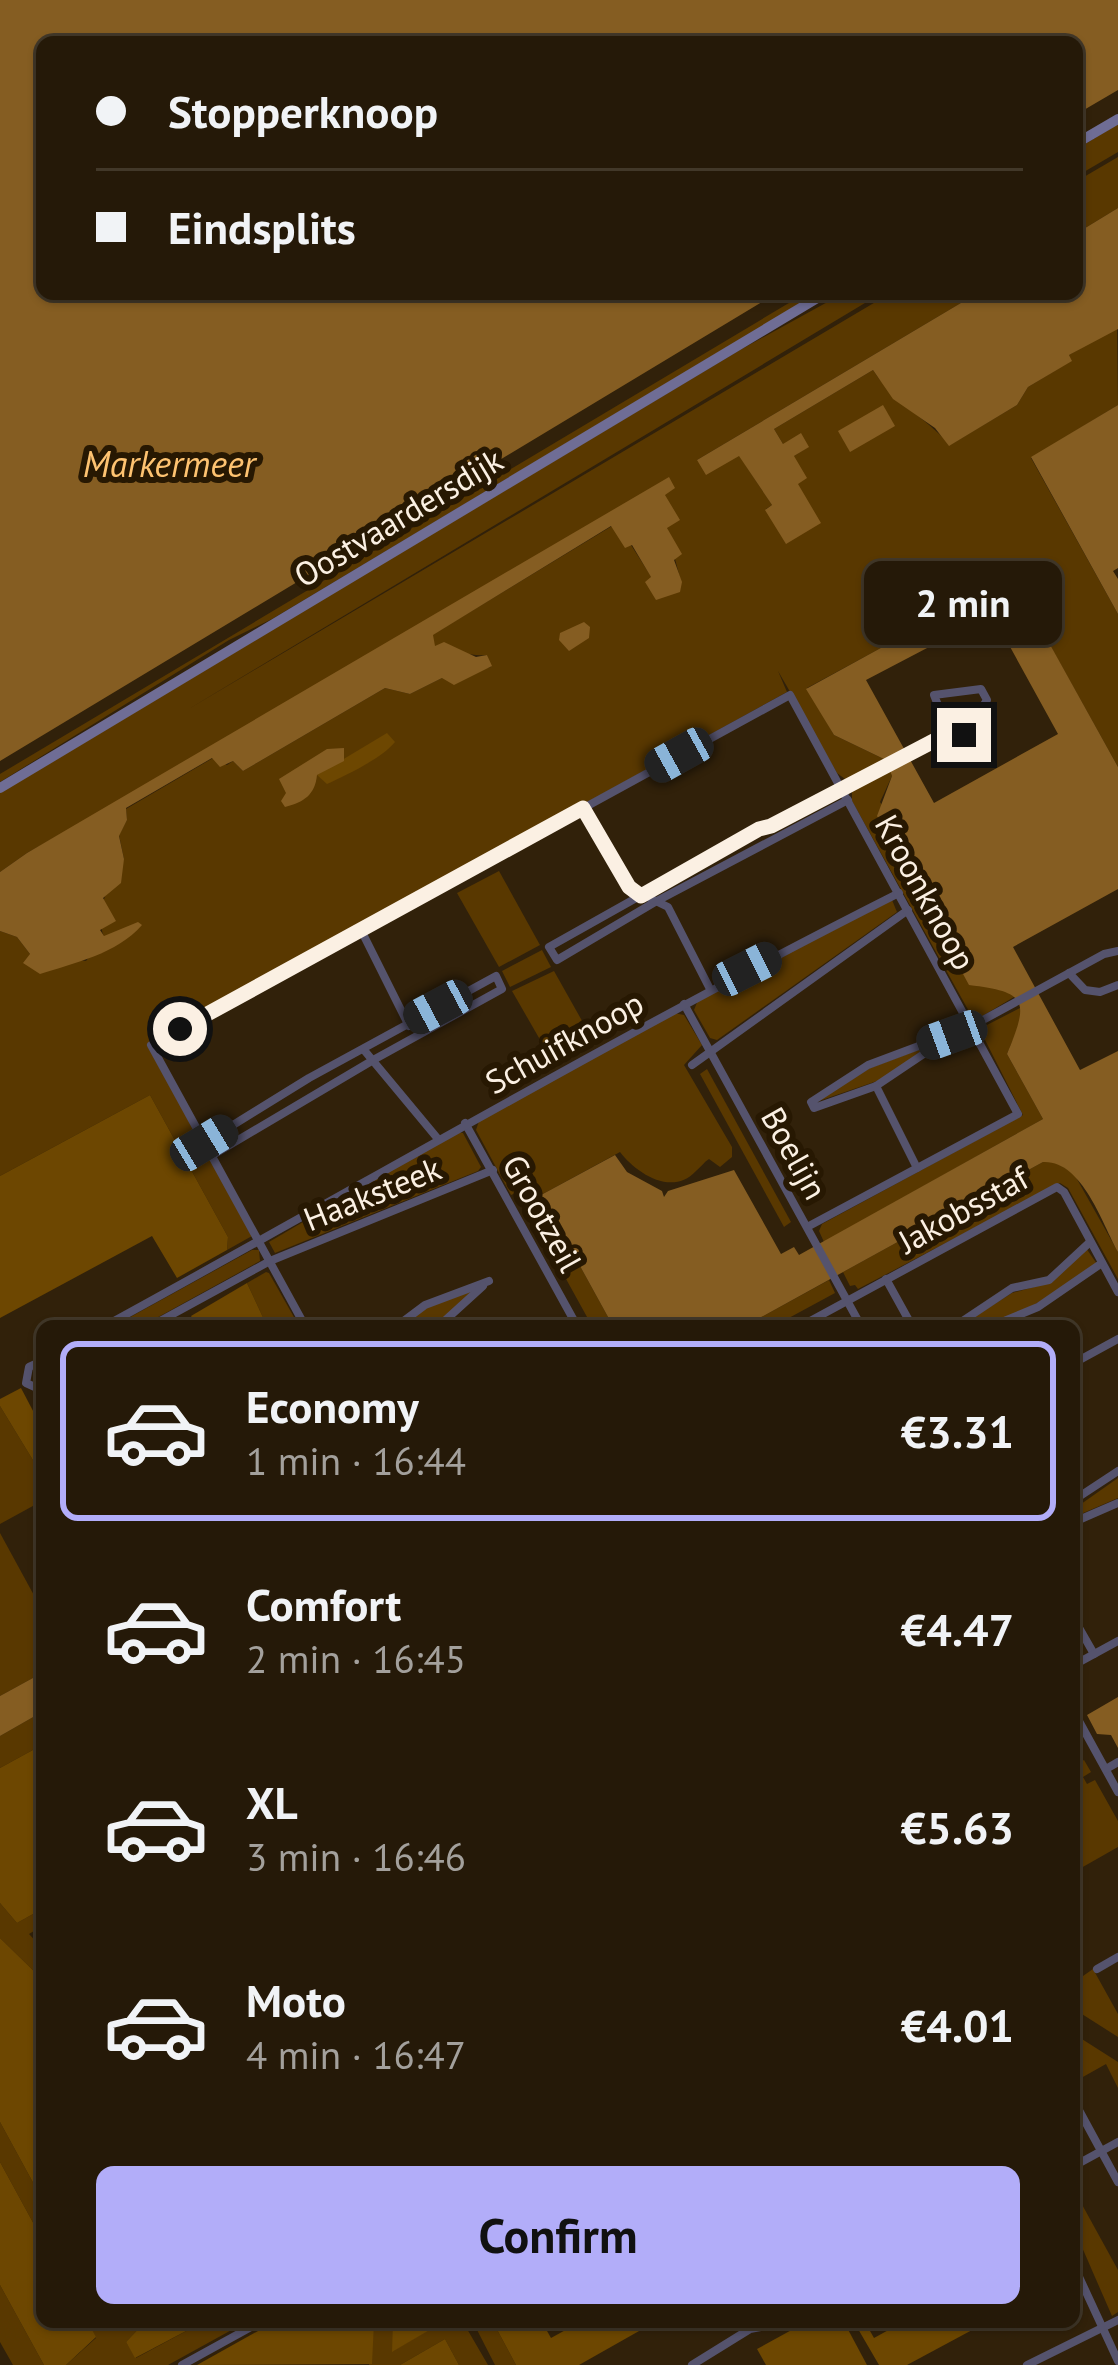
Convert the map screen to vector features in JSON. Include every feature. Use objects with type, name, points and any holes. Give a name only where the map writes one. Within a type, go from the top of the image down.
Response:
[{"type":"main road","points":[[1083,139],[1118,119]]},
{"type":"main road","name":"Oostvaardersdijk","points":[[0,788],[814,300]]},
{"type":"street","points":[[848,800],[655,902],[557,960],[549,947],[759,829],[949,733],[964,735],[987,700],[981,689],[934,694],[949,733]]},
{"type":"street","name":"Kroonknoop","points":[[583,808],[790,695],[1018,1114],[917,1168]]},
{"type":"street","points":[[302,1320],[151,1045],[583,808],[629,887],[668,907],[710,989]]},
{"type":"street","name":"Schuifknoop","points":[[116,1320],[710,989],[899,892]]},
{"type":"street","points":[[692,1065],[908,910]]},
{"type":"street","points":[[361,930],[409,1022],[408,1040]]},
{"type":"street","points":[[952,1035],[876,1086],[814,1108],[811,1102],[868,1065],[972,1026],[1118,951]]},
{"type":"street","points":[[1069,973],[1084,990],[1100,992],[1118,985]]},
{"type":"street","points":[[204,1143],[309,1078],[496,976],[502,989],[211,1156]]},
{"type":"street","name":"Boelijn","points":[[684,1004],[858,1320]]},
{"type":"street","points":[[364,1050],[438,1139]]},
{"type":"street","points":[[808,1226],[917,1168],[876,1086]]},
{"type":"street","name":"Grootzeil","points":[[465,1123],[575,1320]]},
{"type":"street","name":"Haaksteek","points":[[162,1320],[270,1261],[493,1170]]},
{"type":"street","name":"Jakobsstaf","points":[[812,1320],[1052,1188],[1064,1192],[1118,1292]]},
{"type":"street","points":[[964,1320],[1012,1288],[1049,1280],[1090,1241]]},
{"type":"street","points":[[1006,1320],[1039,1306],[1102,1263]]},
{"type":"street","points":[[886,1279],[909,1320]]},
{"type":"street","points":[[405,1320],[425,1305],[489,1281],[446,1320]]},
{"type":"street","points":[[1080,1360],[1118,1339]]},
{"type":"street","points":[[36,1363],[29,1367],[26,1382],[36,1387]]},
{"type":"street","points":[[1080,1496],[1118,1471]]},
{"type":"street","points":[[1080,1519],[1118,1503]]},
{"type":"street","points":[[1080,1630],[1094,1654]]},
{"type":"street","points":[[1080,1662],[1118,1641]]},
{"type":"street","points":[[1080,1723],[1118,1792]]},
{"type":"street","points":[[1106,1769],[1118,1762]]},
{"type":"street","points":[[1096,1969],[1118,1957]]},
{"type":"street","points":[[1080,2112],[1118,2182]]},
{"type":"street","points":[[1080,2163],[1118,2142]]},
{"type":"street","points":[[1080,2280],[1118,2361]]},
{"type":"street","points":[[1027,2365],[1114,2321]]},
{"type":"street","points":[[182,2365],[249,2328]]},
{"type":"street","points":[[692,2365],[710,2360],[756,2328]]},
{"type":"shaded area","points":[[1118,124],[1118,152],[1083,172],[1083,145]]},
{"type":"shaded area","points":[[1118,157],[1118,208],[1083,229],[1083,177]]},
{"type":"shaded area","points":[[794,300],[806,300],[272,619],[229,640],[0,782],[0,774]]},
{"type":"shaded area","points":[[831,300],[870,300],[187,710],[879,300],[966,300],[697,460],[739,455],[772,505],[766,509],[786,543],[797,484],[794,456],[808,447],[783,444],[774,429],[873,370],[950,445],[1017,405],[1028,387],[1071,361],[1069,355],[1117,327],[1118,405],[1031,458],[1118,614],[1118,767],[1012,577],[807,688],[834,735],[886,760],[849,782],[837,773],[778,671],[787,692],[147,1045],[252,1236],[227,1250],[228,1237],[150,1095],[0,1176],[0,931],[17,937],[30,954],[86,961],[104,937],[102,906],[124,859],[119,835],[127,820],[126,809],[213,758],[227,765],[233,761],[243,771],[385,688],[410,694],[442,678],[491,667],[487,655],[434,647],[432,635],[612,526],[652,578],[681,582],[667,528],[665,494],[674,488],[0,872],[0,792]]},
{"type":"shaded area","points":[[387,733],[395,742],[364,766],[327,784],[317,775]]},
{"type":"shaded area","points":[[890,770],[892,776],[880,802],[1014,997],[979,1018],[971,1015],[852,801],[852,790]]},
{"type":"shaded area","points":[[499,871],[540,945],[499,967],[457,893]]},
{"type":"shaded area","points":[[892,900],[897,912],[717,1040],[710,1038],[694,1010],[698,1000]]},
{"type":"shaded area","points":[[542,950],[551,967],[510,987],[502,971]]},
{"type":"shaded area","points":[[554,971],[590,1035],[550,1057],[512,991]]},
{"type":"shaded area","points":[[1020,1008],[1023,1016],[1007,1054],[1043,1119],[824,1242],[819,1231],[822,1224],[1023,1115],[982,1034],[983,1027]]},
{"type":"shaded area","points":[[674,1013],[684,1015],[702,1045],[684,1065],[732,1147],[732,1157],[720,1167],[709,1159],[686,1179],[666,1182],[645,1174],[620,1152],[541,1195],[610,1320],[589,1320],[518,1192],[511,1195],[476,1130],[479,1121]]},
{"type":"shaded area","points":[[929,1046],[880,1080],[816,1102],[870,1068]]},
{"type":"shaded area","points":[[707,1069],[791,1222],[784,1227],[700,1074]]},
{"type":"shaded area","points":[[150,1095],[228,1237],[227,1250],[177,1278],[152,1236],[0,1318],[0,1176]]},
{"type":"shaded area","points":[[456,1132],[463,1133],[481,1167],[478,1171],[275,1253],[269,1242]]},
{"type":"shaded area","points":[[1052,1161],[1073,1172],[1118,1252],[1118,1279],[1068,1188],[1060,1183],[858,1289],[850,1286],[843,1272]]},
{"type":"shaded area","points":[[1086,1248],[1097,1264],[1015,1314],[969,1320],[1012,1293],[1052,1282]]},
{"type":"shaded area","points":[[259,1250],[260,1261],[153,1320],[125,1320]]},
{"type":"shaded area","points":[[269,1273],[296,1320],[264,1320],[247,1283]]},
{"type":"shaded area","points":[[829,1280],[835,1293],[785,1320],[756,1320]]},
{"type":"shaded area","points":[[247,1283],[264,1320],[193,1320],[191,1316]]},
{"type":"shaded area","points":[[478,1288],[441,1320],[410,1320],[426,1308]]},
{"type":"shaded area","points":[[21,1388],[36,1417],[36,1465],[0,1406],[0,1399]]},
{"type":"shaded area","points":[[0,1406],[36,1465],[36,1504],[0,1524]]},
{"type":"shaded area","points":[[1118,1478],[1118,1498],[1080,1514],[1080,1505]]},
{"type":"shaded area","points":[[0,1533],[36,1599],[36,1676],[0,1696]]},
{"type":"shaded area","points":[[36,1715],[36,1748],[0,1768],[0,1736]]},
{"type":"shaded area","points":[[36,1748],[36,1912],[17,1923],[0,1903],[0,1768]]},
{"type":"shaded area","points":[[1084,1760],[1091,1772],[1083,1777],[1087,1784],[1095,1780],[1118,1821],[1118,1847],[1080,1869],[1080,1762]]},
{"type":"shaded area","points":[[0,1903],[17,1923],[36,1912],[36,1930],[29,1934],[36,1942],[36,1973],[0,1938]]},
{"type":"shaded area","points":[[0,1938],[36,1973],[36,2188],[0,2122]]},
{"type":"shaded area","points":[[1093,1969],[1118,2014],[1118,2037],[1080,2013],[1083,1976]]},
{"type":"shaded area","points":[[1080,2038],[1118,2062],[1118,2088],[1106,2064],[1080,2079]]},
{"type":"shaded area","points":[[0,2122],[36,2188],[36,2228],[0,2162]]},
{"type":"shaded area","points":[[0,2162],[36,2228],[36,2328],[91,2328],[96,2337],[66,2365],[44,2365],[0,2285]]},
{"type":"shaded area","points":[[1080,2201],[1118,2270],[1118,2312],[1112,2316],[1080,2243]]},
{"type":"shaded area","points":[[0,2285],[44,2365],[13,2365],[0,2342]]},
{"type":"shaded area","points":[[91,2328],[139,2328],[126,2342],[136,2358],[192,2328],[235,2328],[168,2365],[66,2365],[96,2338]]},
{"type":"shaded area","points":[[139,2328],[192,2328],[135,2358],[126,2342]]},
{"type":"shaded area","points":[[263,2328],[374,2328],[372,2364],[197,2365]]},
{"type":"shaded area","points":[[373,2328],[393,2328],[393,2351],[432,2328],[466,2328],[488,2365],[459,2365],[445,2339],[400,2365],[369,2365]]},
{"type":"shaded area","points":[[393,2328],[433,2328],[392,2352]]},
{"type":"shaded area","points":[[476,2328],[496,2328],[516,2365],[495,2365]]},
{"type":"shaded area","points":[[496,2328],[545,2328],[551,2338],[569,2328],[644,2328],[579,2365],[516,2365]]},
{"type":"shaded area","points":[[795,2328],[847,2328],[867,2365],[766,2365],[757,2349]]},
{"type":"shaded area","points":[[857,2328],[868,2328],[874,2338],[892,2328],[976,2328],[907,2365],[879,2365]]},
{"type":"shaded area","points":[[445,2339],[459,2365],[400,2365]]},
{"type":"water","name":"Markermeer","points":[[0,0],[1118,0],[1118,90],[1083,110],[1083,36],[36,36],[36,300],[765,300],[0,761]]},
{"type":"water","points":[[1118,208],[1118,329],[1069,355],[1072,361],[1028,387],[1017,405],[949,446],[935,428],[893,399],[873,370],[774,429],[783,444],[801,433],[809,447],[794,456],[807,478],[798,484],[821,523],[786,544],[765,510],[772,505],[739,456],[706,475],[697,460],[966,300],[1083,300],[1083,229]]},
{"type":"water","points":[[883,405],[895,426],[850,452],[838,431]]},
{"type":"water","points":[[1118,405],[1118,568],[1113,571],[1118,579],[1118,614],[1031,457]]},
{"type":"water","points":[[669,477],[675,488],[665,495],[680,520],[667,528],[682,554],[674,560],[682,582],[680,592],[656,600],[645,582],[651,577],[632,545],[625,548],[611,526],[433,635],[435,646],[444,642],[476,657],[487,655],[492,666],[454,685],[442,678],[410,694],[385,688],[243,771],[233,761],[220,767],[212,758],[126,808],[127,820],[119,836],[124,859],[121,883],[103,898],[116,921],[100,930],[104,936],[138,922],[142,925],[120,943],[40,974],[23,963],[30,954],[17,937],[0,931],[0,872],[27,853]]},
{"type":"water","points":[[1012,576],[1118,767],[1118,889],[1013,947],[1080,1070],[1118,1051],[1118,1252],[1080,1182],[1057,1164],[1043,1162],[756,1320],[610,1320],[541,1195],[615,1155],[627,1172],[662,1191],[664,1197],[668,1191],[734,1170],[781,1254],[794,1247],[799,1255],[1043,1119],[1007,1054],[1019,1022],[1018,1002],[1003,991],[969,985],[877,816],[892,776],[886,760],[834,735],[806,689]],"holes":[[[992,614],[1058,734],[934,803],[866,680]]]},
{"type":"water","points":[[584,622],[590,627],[589,638],[569,651],[559,640],[560,633]]},
{"type":"water","points":[[344,748],[344,761],[317,775],[307,797],[285,807],[281,801],[286,793],[279,779],[327,749]]},
{"type":"water","points":[[36,1676],[36,1715],[0,1736],[0,1696]]},
{"type":"water","points":[[1118,1697],[1118,1748],[1111,1735],[1097,1734],[1087,1715]]},
{"type":"route","points":[[180,1029],[583,808],[629,887],[641,896],[759,829],[949,733],[964,735]]}]
